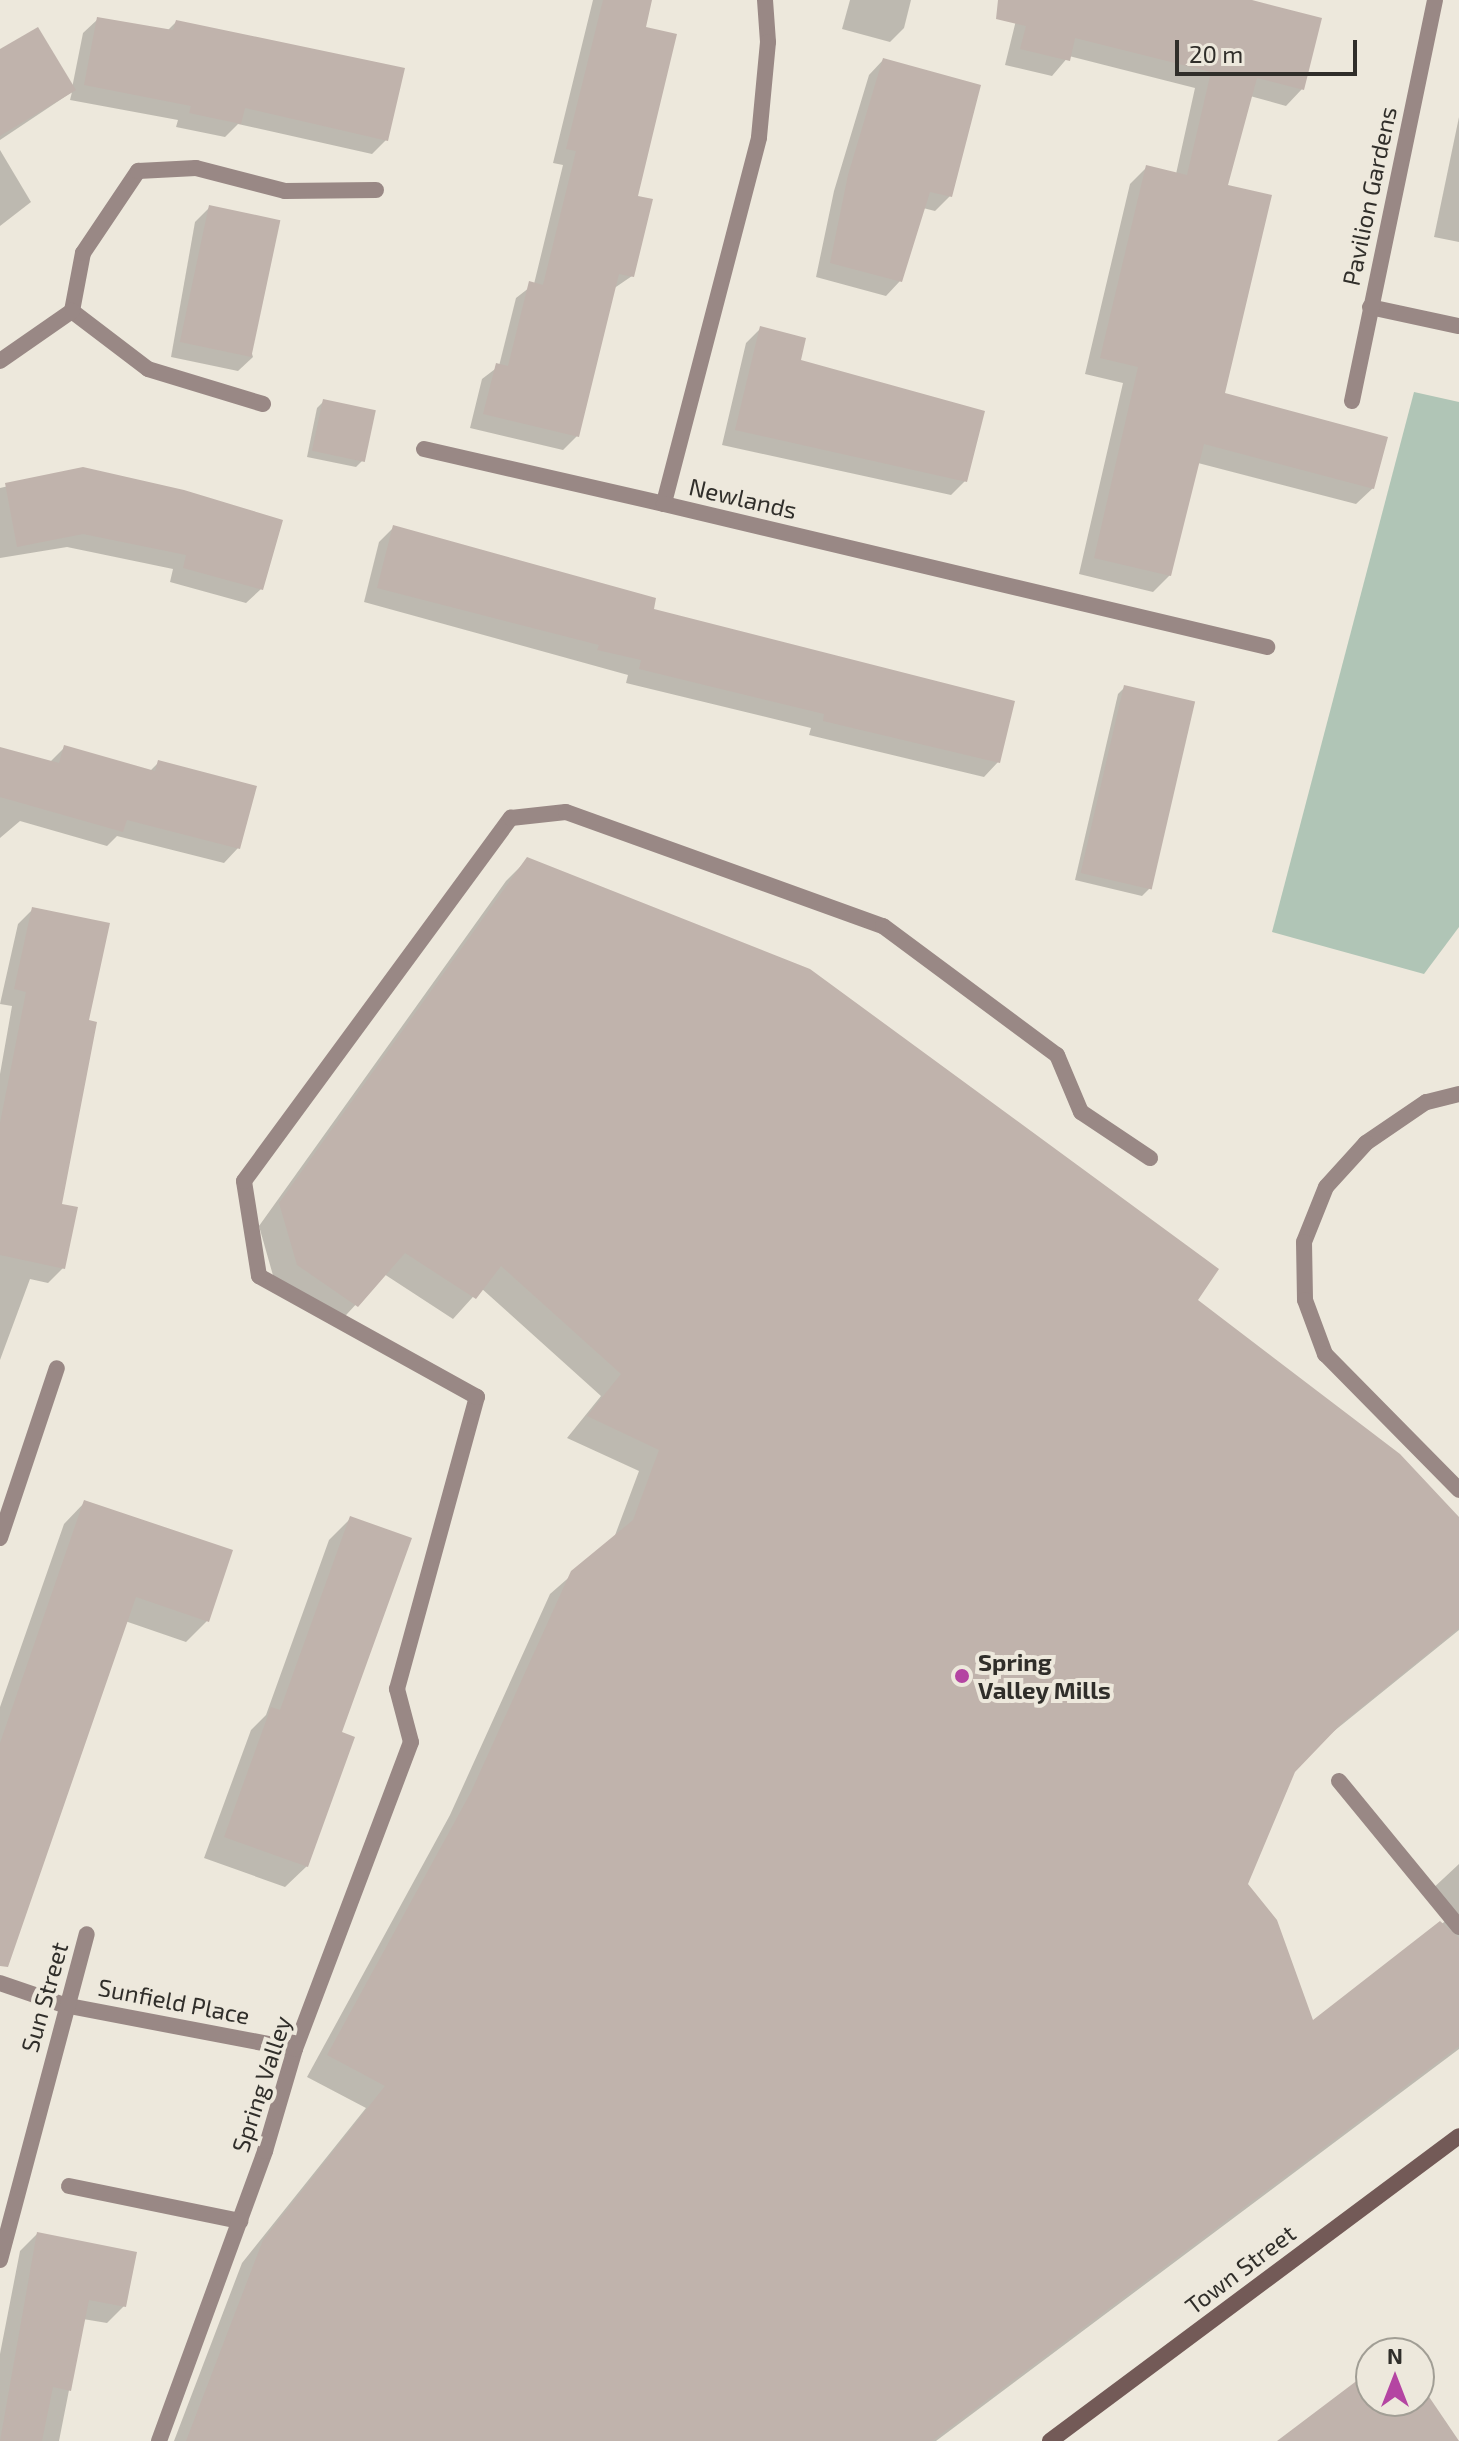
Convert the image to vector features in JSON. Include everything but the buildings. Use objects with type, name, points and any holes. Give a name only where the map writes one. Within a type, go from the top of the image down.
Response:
[{"type":"main road","name":"Town Street","points":[[1053,2440],[1459,2136]]},
{"type":"street","name":"Newlands","points":[[765,0],[768,42],[759,138],[664,504],[1267,647]]},
{"type":"street","name":"Pavilion Gardens","points":[[1352,401],[1435,0]]},
{"type":"street","points":[[0,361],[72,311],[83,253],[138,171],[196,168],[285,191],[376,190]]},
{"type":"street","name":"Pavilion Gardens","points":[[1370,307],[1459,326]]},
{"type":"street","points":[[72,311],[148,369],[263,404]]},
{"type":"street","points":[[424,449],[664,504]]},
{"type":"street","name":"Spring Valley","points":[[159,2441],[240,2221],[295,2049],[411,1742],[397,1689],[477,1397],[259,1276],[244,1181],[511,818],[566,812],[883,926],[1057,1055],[1081,1112],[1150,1158]]},
{"type":"street","points":[[1459,1094],[1426,1102],[1366,1143],[1326,1187],[1304,1242],[1305,1300],[1325,1354],[1459,1490]]},
{"type":"street","points":[[0,1538],[57,1368]]},
{"type":"street","points":[[1339,1781],[1459,1927]]},
{"type":"street","name":"Sun Street","points":[[0,2260],[64,2005],[87,1934]]},
{"type":"street","name":"Sunfield Place","points":[[0,1983],[64,2005],[295,2049]]},
{"type":"street","points":[[69,2186],[240,2221]]},
{"type":"green space","points":[[1414,392],[1459,402],[1459,927],[1424,974],[1272,932]]},
{"type":"place","name":"Spring Valley Mills","points":[[962,1676]]}]
